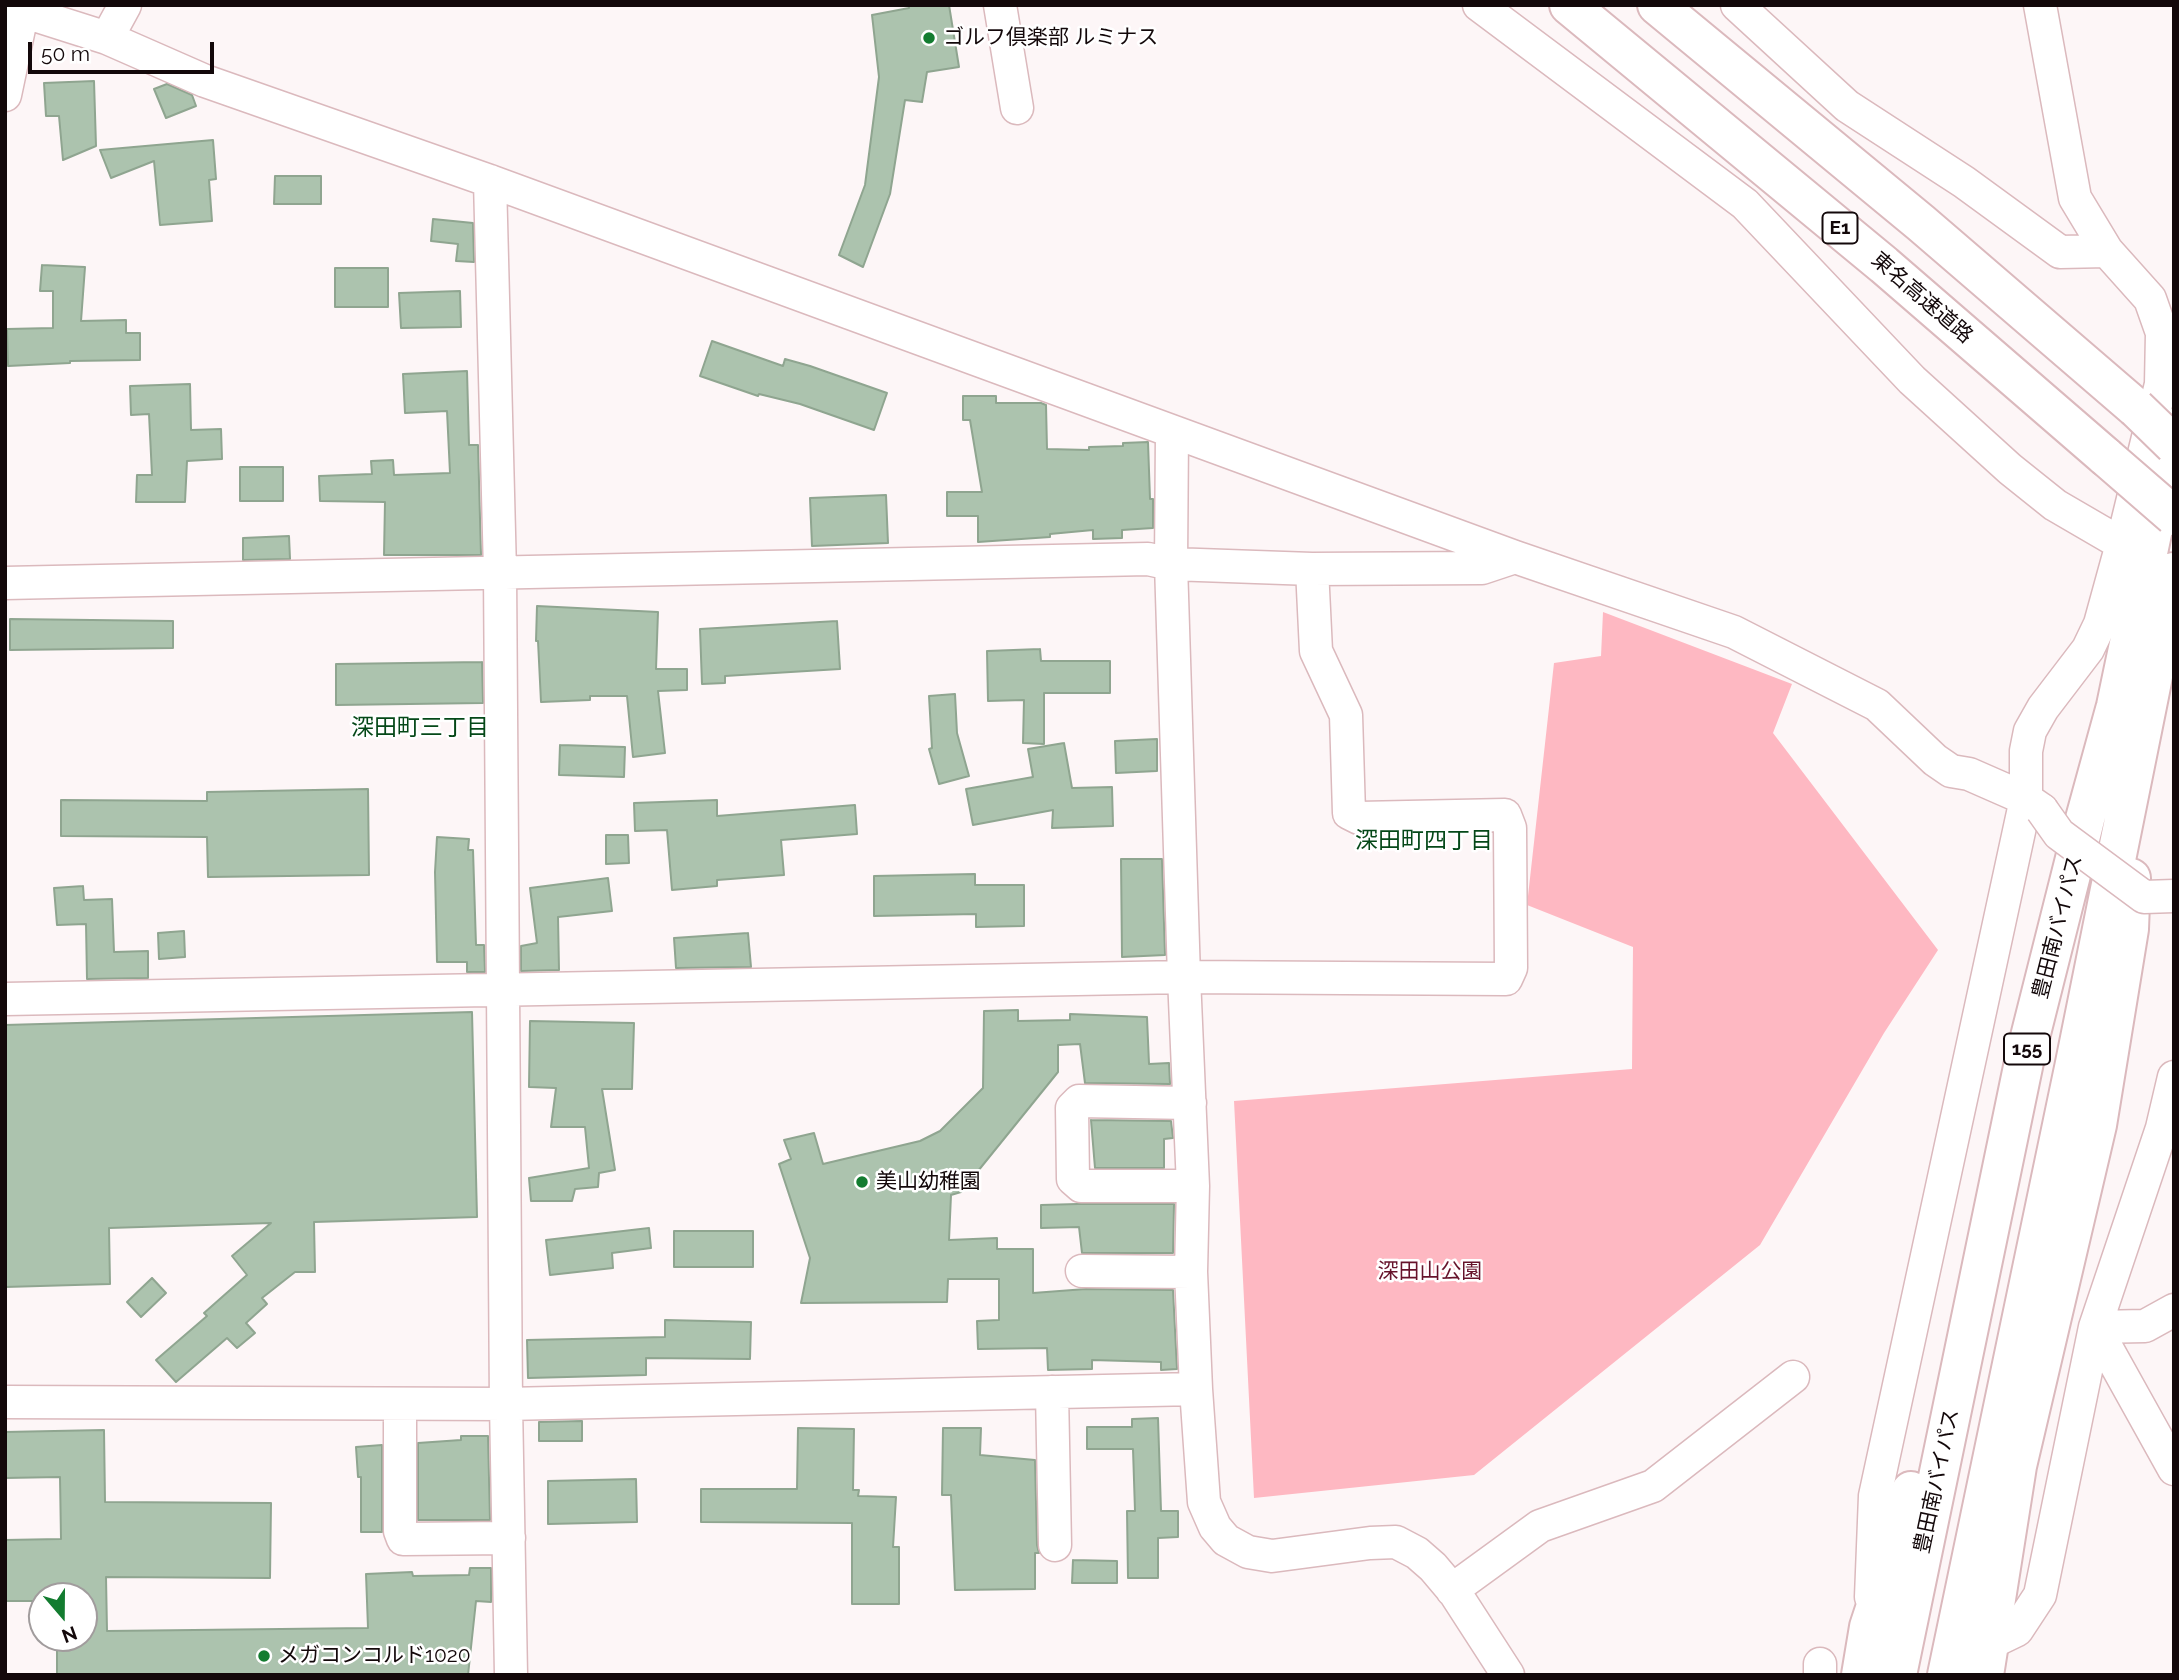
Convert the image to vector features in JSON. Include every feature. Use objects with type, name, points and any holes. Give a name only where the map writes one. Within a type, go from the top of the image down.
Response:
[{"type":"highway","name":"東名高速道路","points":[[1569,5],[1884,265],[2174,516]]},
{"type":"highway","points":[[1657,5],[1922,223],[2136,408],[2174,445]]},
{"type":"highway","name":"豊田南バイパス","points":[[1897,1675],[2025,1057],[2116,706],[2174,428]]},
{"type":"highway","name":"豊田南バイパス","points":[[1947,1675],[2074,1069],[2174,572]]},
{"type":"highway","name":"155","points":[[1987,1659],[2017,1465],[2097,1125],[2129,929],[2135,757]]},
{"type":"highway","name":"155","points":[[1861,1675],[1869,1627],[1905,1518],[1969,1209],[2046,923],[2083,830]]},
{"type":"street","points":[[107,38],[125,5]]},
{"type":"street","points":[[1000,5],[1017,108]]},
{"type":"street","points":[[1479,5],[1745,204],[1912,380],[2010,469],[2055,505],[2122,544]]},
{"type":"street","points":[[1737,5],[1847,106],[1964,182],[2060,252],[2107,251]]},
{"type":"street","points":[[1869,1627],[1875,1496],[2034,805],[2026,751],[2030,731],[2043,708],[2088,649],[2100,624],[2161,384],[2162,333],[2150,299],[2107,251],[2076,198],[2040,5]]},
{"type":"street","points":[[5,95],[17,9],[107,38],[205,81],[490,181],[1515,557],[1734,632],[1877,705],[1935,760],[1951,771],[1969,774],[2034,805],[2059,834],[2144,897],[2174,896]]},
{"type":"street","points":[[490,181],[500,572],[506,1404],[512,1672]]},
{"type":"street","points":[[1172,432],[1171,564],[1193,1186],[1191,1272],[1204,1502],[1215,1527],[1227,1541],[1248,1552],[1272,1556],[1396,1542],[1425,1560],[1452,1590],[1508,1675]]},
{"type":"street","points":[[5,583],[1148,559],[1171,564],[1312,569],[1482,568],[1515,557]]},
{"type":"street","points":[[5,999],[1184,976],[1506,979],[1511,968],[1510,828],[1505,815],[1359,818],[1349,813],[1346,715],[1316,651],[1312,569]]},
{"type":"street","points":[[1987,1659],[2017,1630],[2040,1595],[2095,1327],[2168,1132],[2174,1077]]},
{"type":"street","points":[[1190,1103],[1079,1101],[1072,1108],[1073,1179],[1081,1185],[1193,1186]]},
{"type":"street","points":[[1082,1271],[1191,1272]]},
{"type":"street","points":[[2095,1327],[2144,1326],[2174,1310]]},
{"type":"street","points":[[2095,1327],[2172,1463]]},
{"type":"street","points":[[1452,1590],[1540,1526],[1653,1486],[1793,1377]]},
{"type":"street","points":[[5,1402],[506,1404],[1196,1389]]},
{"type":"street","points":[[1052,1392],[1055,1545]]},
{"type":"street","points":[[400,1404],[400,1531],[403,1539],[509,1538]]},
{"type":"green space","name":"深田山公園","points":[[1603,612],[1792,684],[1773,733],[1938,950],[1884,1033],[1760,1245],[1474,1475],[1254,1498],[1234,1101],[1632,1069],[1633,947],[1527,905],[1554,663],[1601,656]]},
{"type":"building","points":[[909,5],[949,5],[959,67],[927,72],[922,102],[905,100],[890,194],[863,267],[839,255],[865,185],[879,77],[872,15],[909,8]]},
{"type":"building","points":[[94,81],[96,146],[63,160],[59,116],[46,116],[44,83]]},
{"type":"building","points":[[167,84],[192,95],[196,106],[166,118],[154,89]]},
{"type":"building","points":[[213,140],[216,179],[209,180],[212,221],[160,225],[154,161],[111,178],[100,150]]},
{"type":"building","points":[[275,176],[321,176],[321,204],[274,204]]},
{"type":"building","points":[[433,219],[473,223],[474,262],[456,261],[458,244],[431,241]]},
{"type":"building","points":[[42,265],[85,267],[81,321],[126,320],[126,333],[140,333],[140,360],[70,361],[8,366],[7,329],[53,328],[53,291],[40,291]]},
{"type":"building","points":[[335,268],[388,268],[388,307],[335,307]]},
{"type":"building","points":[[460,291],[461,327],[401,328],[399,293]]},
{"type":"building","points":[[712,341],[783,366],[785,359],[810,366],[887,393],[874,430],[800,404],[759,394],[758,396],[700,376]]},
{"type":"building","points":[[467,371],[469,445],[478,445],[481,555],[384,555],[385,502],[320,501],[319,476],[372,474],[371,461],[393,460],[394,475],[450,473],[447,411],[405,413],[403,374]]},
{"type":"building","points":[[190,384],[191,430],[221,429],[222,459],[187,461],[185,502],[136,502],[137,475],[152,475],[149,414],[131,415],[130,386]]},
{"type":"building","points":[[963,396],[996,396],[996,403],[1046,405],[1047,449],[1089,450],[1089,447],[1148,442],[1153,528],[1122,530],[1122,538],[1093,539],[1093,530],[1050,534],[1050,537],[978,542],[978,516],[947,516],[947,492],[982,492],[970,420],[963,420]]},
{"type":"building","points":[[240,467],[283,467],[283,501],[240,501]]},
{"type":"building","points":[[886,495],[888,543],[812,546],[810,498]]},
{"type":"building","points":[[289,536],[290,559],[243,560],[243,538]]},
{"type":"building","points":[[537,606],[658,612],[656,669],[687,669],[687,690],[658,691],[665,753],[633,757],[627,696],[590,696],[590,700],[541,702],[536,641]]},
{"type":"building","points":[[10,619],[173,621],[173,648],[10,650]]},
{"type":"building","points":[[837,621],[840,669],[725,676],[725,683],[702,684],[700,629]]},
{"type":"building","points":[[1040,649],[1041,661],[1110,661],[1110,693],[1044,693],[1044,744],[1023,743],[1024,700],[988,701],[987,651]]},
{"type":"building","points":[[482,662],[483,703],[336,705],[336,664]]},
{"type":"building","points":[[955,694],[957,733],[969,776],[939,784],[929,749],[932,748],[929,696]]},
{"type":"building","points":[[1157,739],[1157,771],[1116,773],[1115,741]]},
{"type":"building","points":[[1064,743],[1072,788],[1112,787],[1113,826],[1052,828],[1053,810],[973,825],[966,789],[1033,777],[1028,749]]},
{"type":"building","points":[[560,745],[625,747],[624,777],[559,775]]},
{"type":"building","points":[[368,789],[369,875],[208,877],[207,837],[61,836],[61,800],[207,801],[207,792]]},
{"type":"building","points":[[717,800],[717,816],[855,805],[857,834],[781,840],[784,875],[717,880],[717,886],[672,890],[667,830],[635,831],[634,803]]},
{"type":"building","points":[[606,835],[628,835],[629,863],[606,864]]},
{"type":"building","points":[[437,837],[469,839],[468,850],[473,850],[476,945],[484,945],[485,972],[467,972],[467,962],[437,962]]},
{"type":"building","points":[[1121,859],[1162,859],[1165,955],[1122,957]]},
{"type":"building","points":[[975,874],[975,885],[1024,885],[1024,926],[976,927],[976,914],[874,916],[874,876]]},
{"type":"building","points":[[608,878],[612,911],[558,917],[559,970],[521,971],[521,946],[537,943],[530,888]]},
{"type":"building","points":[[83,886],[84,900],[112,899],[114,952],[148,951],[148,978],[87,979],[86,924],[57,925],[54,888]]},
{"type":"building","points":[[184,931],[185,957],[159,959],[158,933]]},
{"type":"building","points":[[748,933],[751,967],[676,968],[674,938]]},
{"type":"building","points":[[1018,1010],[1018,1021],[1070,1020],[1070,1014],[1147,1017],[1149,1064],[1169,1063],[1170,1084],[1085,1083],[1080,1044],[1058,1045],[1058,1072],[961,1192],[951,1195],[949,1240],[997,1238],[997,1249],[1033,1249],[1033,1293],[1086,1289],[1173,1290],[1177,1369],[1161,1370],[1161,1362],[1092,1360],[1092,1369],[1048,1370],[1047,1348],[978,1349],[977,1321],[999,1320],[999,1279],[948,1279],[947,1302],[801,1303],[810,1258],[779,1164],[791,1159],[784,1140],[814,1133],[823,1164],[920,1141],[940,1131],[983,1088],[984,1011]]},
{"type":"building","points":[[472,1012],[477,1217],[314,1222],[315,1272],[295,1272],[262,1298],[267,1304],[246,1323],[255,1333],[237,1348],[227,1338],[176,1382],[156,1360],[207,1316],[204,1313],[247,1275],[232,1256],[271,1223],[109,1228],[110,1284],[5,1287],[5,1025]]},
{"type":"building","points":[[530,1021],[634,1023],[632,1089],[602,1089],[615,1170],[599,1173],[598,1187],[575,1189],[572,1201],[531,1201],[529,1178],[589,1168],[585,1127],[551,1127],[556,1088],[529,1087]]},
{"type":"building","points":[[1091,1120],[1171,1121],[1173,1138],[1164,1139],[1164,1168],[1095,1168]]},
{"type":"building","points":[[1174,1204],[1173,1253],[1082,1253],[1079,1227],[1041,1228],[1041,1205]]},
{"type":"building","points":[[649,1228],[651,1248],[612,1253],[613,1268],[550,1275],[546,1240]]},
{"type":"building","points":[[674,1231],[753,1231],[753,1267],[674,1267]]},
{"type":"building","points":[[152,1278],[166,1293],[141,1317],[127,1302]]},
{"type":"building","points":[[665,1320],[751,1322],[750,1359],[646,1358],[646,1375],[528,1378],[527,1340],[665,1337]]},
{"type":"building","points":[[1158,1418],[1161,1511],[1178,1511],[1178,1537],[1158,1538],[1158,1578],[1128,1578],[1127,1511],[1135,1511],[1133,1449],[1087,1449],[1087,1427],[1132,1427],[1132,1419]]},
{"type":"building","points":[[582,1421],[582,1441],[539,1441],[539,1422]]},
{"type":"building","points":[[798,1428],[854,1429],[853,1490],[859,1490],[858,1496],[896,1497],[893,1547],[899,1547],[899,1604],[852,1604],[852,1523],[701,1522],[701,1489],[797,1489]]},
{"type":"building","points":[[943,1428],[981,1428],[980,1455],[1035,1460],[1039,1553],[1035,1553],[1035,1589],[955,1590],[951,1495],[942,1495]]},
{"type":"building","points":[[104,1430],[105,1502],[271,1503],[270,1578],[106,1577],[107,1631],[368,1628],[366,1574],[412,1572],[413,1576],[469,1575],[470,1568],[491,1568],[491,1602],[476,1601],[468,1675],[57,1675],[57,1652],[98,1652],[98,1582],[28,1582],[28,1601],[5,1601],[5,1540],[61,1539],[60,1477],[5,1478],[5,1432]]},
{"type":"building","points":[[461,1436],[488,1436],[490,1520],[418,1520],[418,1443],[461,1440]]},
{"type":"building","points":[[382,1445],[382,1532],[361,1532],[361,1477],[358,1477],[356,1447]]},
{"type":"building","points":[[636,1479],[637,1522],[548,1524],[548,1481]]},
{"type":"building","points":[[1073,1560],[1117,1561],[1117,1583],[1072,1583]]},
{"type":"place","name":"ゴルフ倶楽部 ルミナス","points":[[929,38]]},
{"type":"place","name":"美山幼稚園","points":[[862,1182]]},
{"type":"place","name":"メガコンコルド1020","points":[[264,1656]]},
{"type":"district","name":"深田町三丁目","points":[[420,728]]},
{"type":"district","name":"深田町四丁目","points":[[1424,841]]}]
